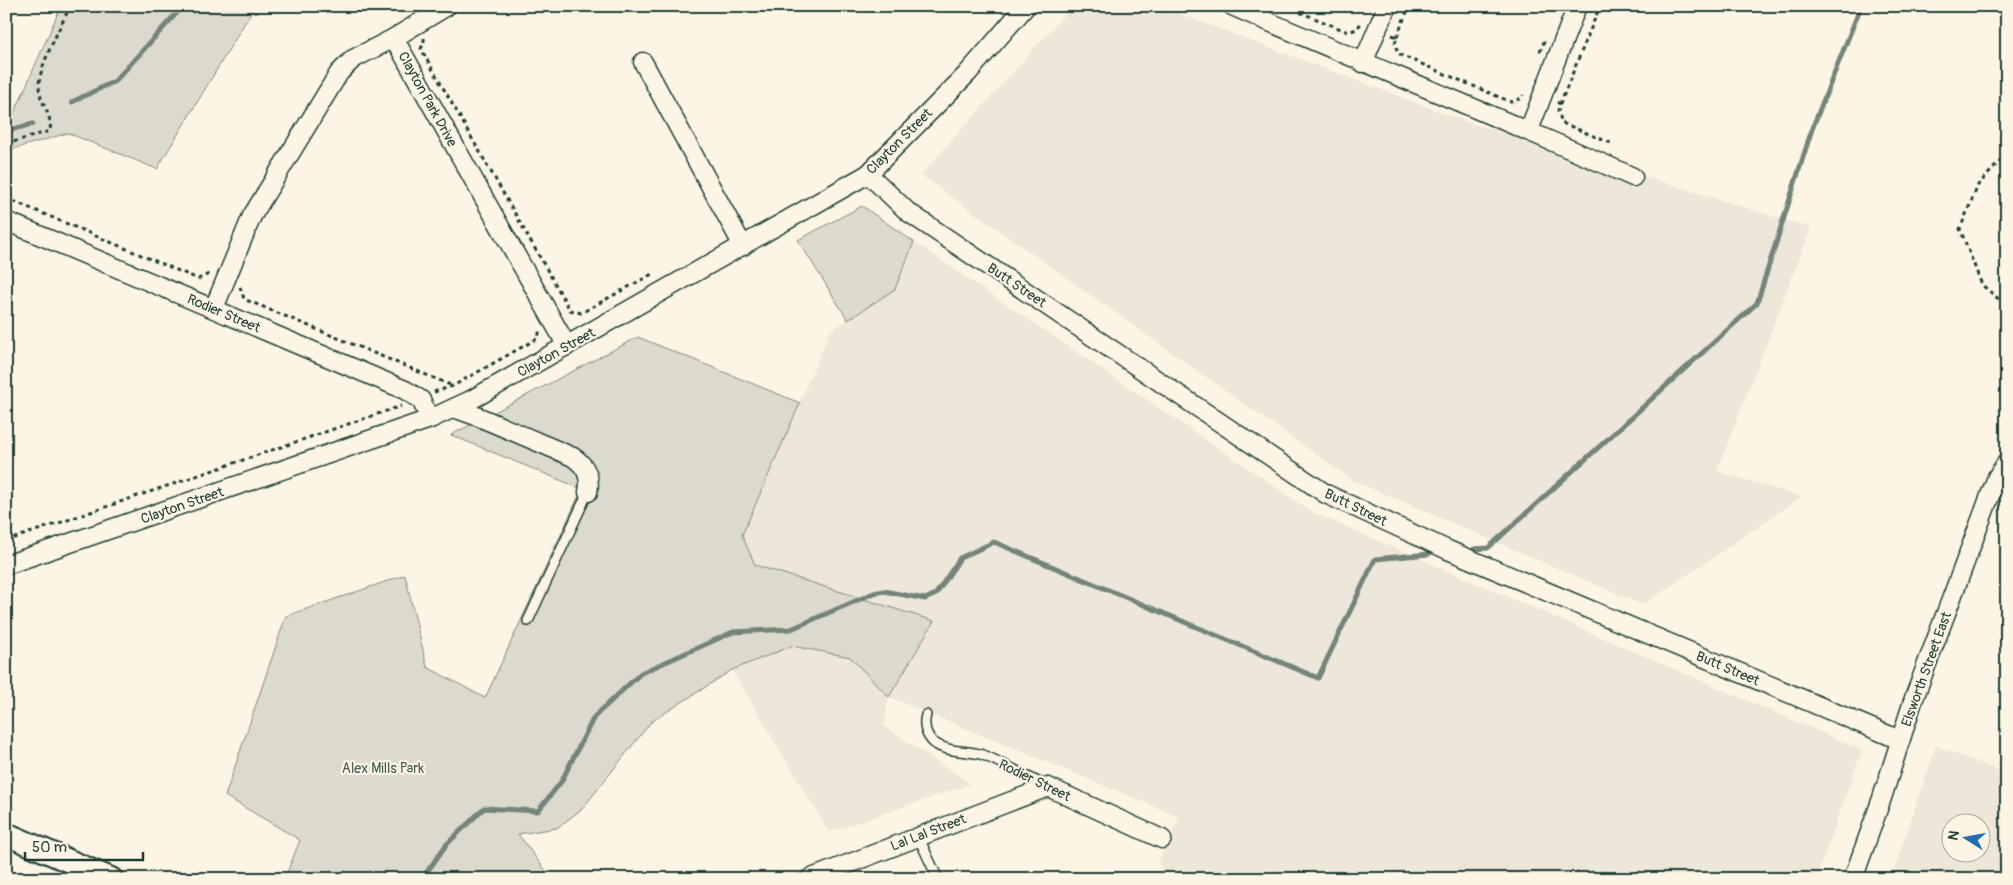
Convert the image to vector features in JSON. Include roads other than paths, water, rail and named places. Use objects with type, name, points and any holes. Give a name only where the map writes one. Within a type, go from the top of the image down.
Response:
[{"type":"street","points":[[394,38],[447,6]]},
{"type":"street","name":"Clayton Street","points":[[6,565],[430,419],[454,408],[567,346],[868,174],[967,74],[1026,6]]},
{"type":"street","points":[[1232,6],[1363,63],[1529,130],[1633,177]]},
{"type":"street","points":[[1363,63],[1387,6]]},
{"type":"street","points":[[1529,130],[1577,6]]},
{"type":"street","name":"Clayton Park Drive","points":[[214,308],[218,275],[339,73],[353,59],[394,38],[567,346]]},
{"type":"street","points":[[643,62],[743,246]]},
{"type":"street","name":"Butt Street","points":[[868,174],[908,212],[1326,494],[1448,550],[1900,740]]},
{"type":"street","name":"Rodier Street","points":[[6,221],[396,386],[419,398],[430,419]]},
{"type":"street","points":[[454,408],[581,462],[587,472],[590,484],[588,492]]},
{"type":"street","name":"Elsworth Street East","points":[[1853,879],[1882,798],[1900,740],[1997,477],[2007,462]]},
{"type":"street","name":"Rodier Street","points":[[1048,786],[1162,839]]},
{"type":"street","name":"Lal Lal Street","points":[[809,879],[1048,786]]},
{"type":"street","points":[[6,834],[111,879]]},
{"type":"lane","points":[[528,621],[588,492]]},
{"type":"lane","name":"Rodier Street","points":[[926,715],[926,731],[930,739],[936,744],[946,748],[981,755],[1048,786]]},
{"type":"lane","points":[[918,836],[938,879]]},
{"type":"waterway","points":[[72,102],[115,81],[183,6]]},
{"type":"waterway","points":[[1474,549],[1488,548],[1757,303],[1812,129],[1861,6]]},
{"type":"waterway","points":[[6,131],[33,124]]},
{"type":"waterway","points":[[422,879],[446,845],[484,808],[538,811],[561,782],[594,717],[641,673],[733,632],[791,629],[874,593],[884,591],[925,599],[936,594],[960,558],[994,542],[1318,678],[1375,559],[1429,554]]},
{"type":"park label","name":"Alex Mills Park","points":[[383,768]]}]
